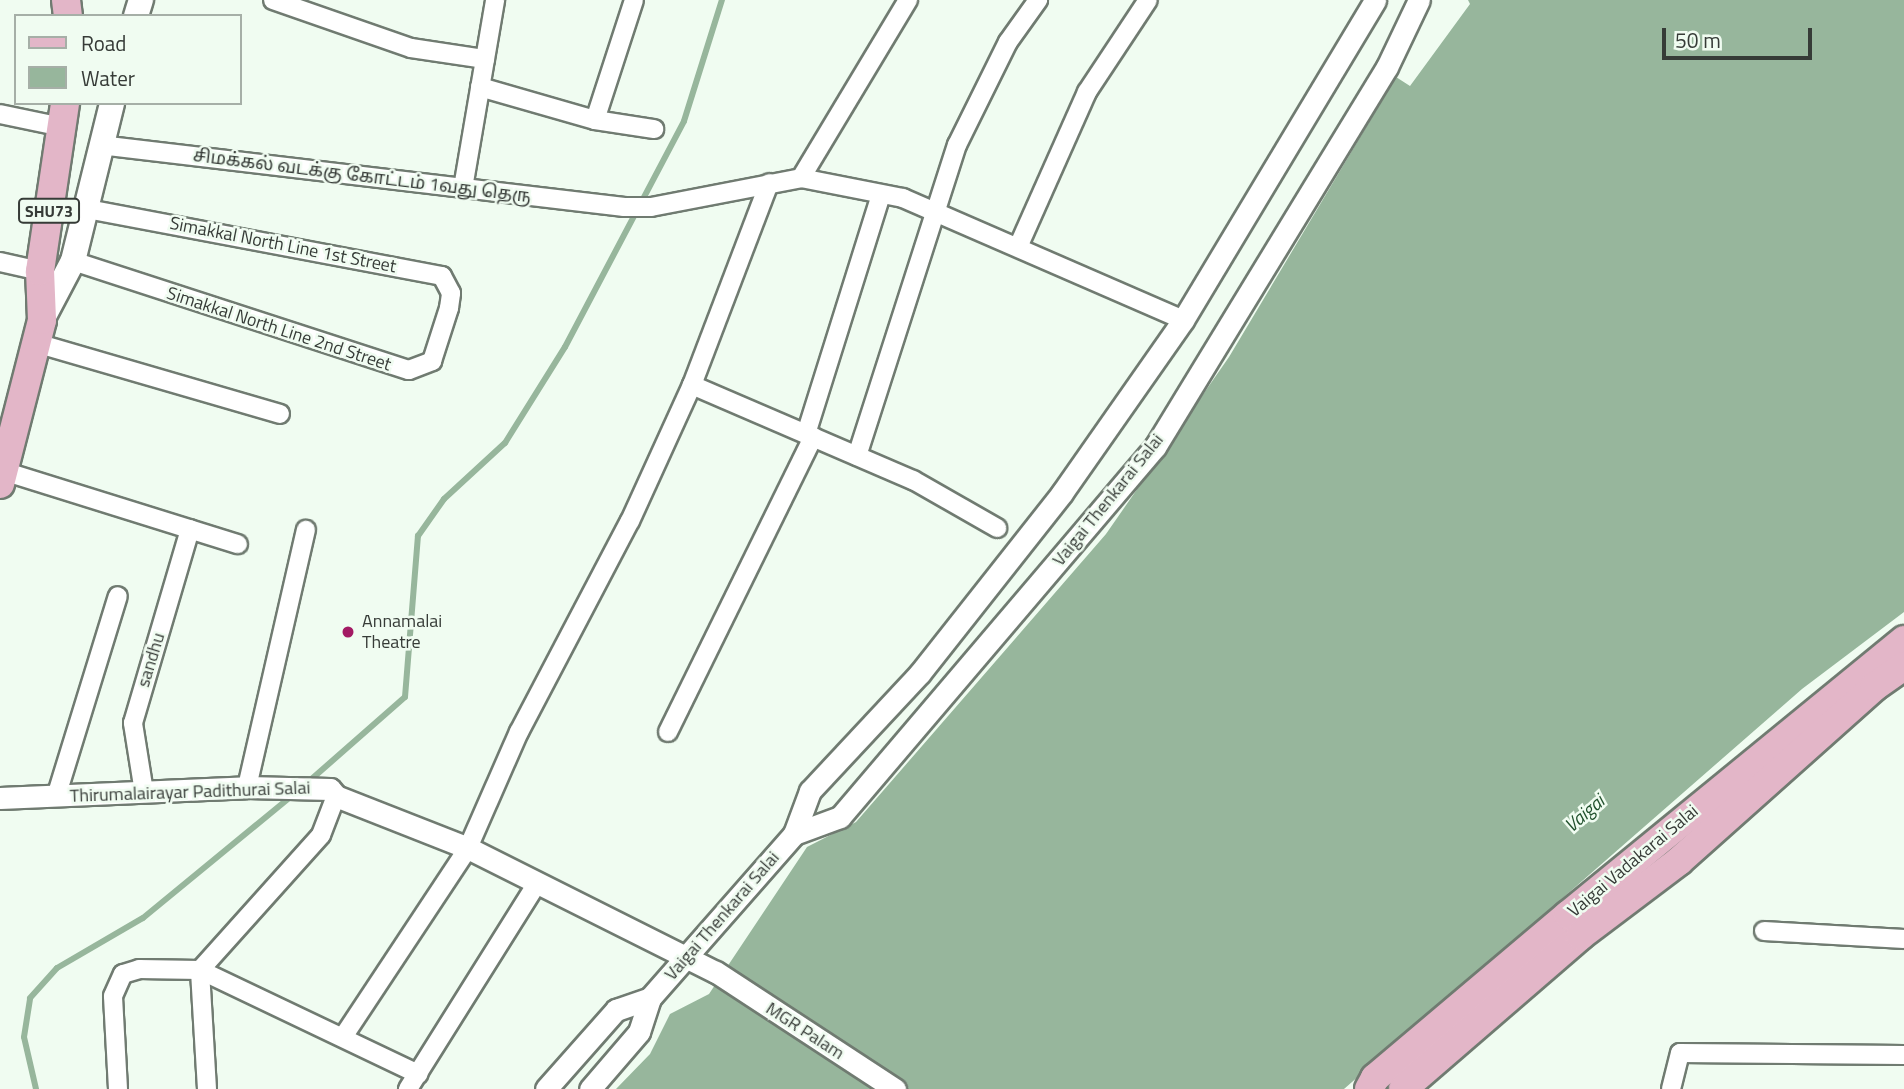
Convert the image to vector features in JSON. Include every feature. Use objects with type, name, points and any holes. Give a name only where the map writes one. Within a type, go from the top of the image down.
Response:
[{"type":"main road","points":[[39,331],[73,261],[89,209],[100,145],[111,105]]},
{"type":"main road","name":"SHU73","points":[[2,478],[39,331],[40,271],[63,115]]},
{"type":"main road","name":"Vaigai Vadakarai Salai","points":[[1369,1089],[1375,1078],[1568,915],[1904,640]]},
{"type":"main road","name":"Vaigai Vadakarai Salai","points":[[1403,1089],[1580,936],[1679,862],[1874,687],[1904,666]]},
{"type":"street","points":[[273,0],[411,48],[485,59]]},
{"type":"street","points":[[463,188],[495,0]]},
{"type":"street","points":[[595,120],[634,0]]},
{"type":"street","points":[[908,0],[801,178],[881,194],[932,210],[1183,320]]},
{"type":"street","points":[[857,456],[932,210],[970,112],[1008,42],[1038,0]]},
{"type":"street","points":[[1018,247],[1087,92],[1147,0]]},
{"type":"street","name":"Vaigai Thenkarai Salai","points":[[590,1089],[639,1032],[650,999],[794,834],[810,791],[920,673],[1062,493],[1183,320],[1375,0]]},
{"type":"street","name":"Vaigai Thenkarai Salai","points":[[794,834],[840,817],[1155,447],[1387,67],[1419,0]]},
{"type":"street","points":[[480,87],[595,120],[654,129]]},
{"type":"street","points":[[0,114],[63,115]]},
{"type":"street","name":"சிமக்கல் வடக்கு கோட்டம் 1வது தெரு","points":[[100,145],[624,207],[651,207],[801,178]]},
{"type":"street","points":[[343,1037],[468,848],[519,732],[630,521],[692,385],[769,183]]},
{"type":"street","points":[[668,732],[809,435],[881,194]]},
{"type":"street","name":"Simakkal North Line 1st Street","points":[[89,209],[442,276],[451,293],[449,308]]},
{"type":"street","name":"Simakkal North Line 2nd Street","points":[[73,261],[409,370],[432,360],[449,308]]},
{"type":"street","points":[[0,262],[40,271]]},
{"type":"street","points":[[39,331],[280,414]]},
{"type":"street","points":[[692,385],[913,480],[997,528]]},
{"type":"street","points":[[2,478],[238,544]]},
{"type":"street","name":"sandhu","points":[[144,792],[132,723],[190,529]]},
{"type":"street","points":[[247,787],[306,530]]},
{"type":"street","points":[[57,797],[118,596]]},
{"type":"street","name":"Thirumalairayar Padithurai Salai","points":[[0,798],[247,787],[333,792],[468,848],[716,972]]},
{"type":"street","points":[[207,1089],[200,970],[321,835],[333,792]]},
{"type":"street","points":[[118,1089],[112,1012],[116,985],[123,974],[139,969],[200,970],[343,1037],[413,1082],[537,883]]},
{"type":"street","points":[[1764,932],[1904,939]]},
{"type":"street","name":"MGR Palam","points":[[716,972],[895,1089]]},
{"type":"street","points":[[546,1089],[616,1010],[650,999]]},
{"type":"street","points":[[1671,1089],[1681,1053],[1904,1055]]},
{"type":"water","name":"Vaigai","points":[[1468,0],[1904,0],[1904,612],[1802,689],[1344,1089],[616,1089],[650,1054],[670,1014],[709,994],[807,847],[856,822],[1106,534],[1229,357],[1396,77],[1410,86],[1470,4]]},
{"type":"waterway","points":[[307,783],[405,697],[418,536],[444,499],[505,443],[565,347],[684,121],[722,0]]},
{"type":"waterway","points":[[36,1089],[24,1037],[30,998],[57,968],[143,918],[294,794]]},
{"type":"place","name":"Annamalai Theatre","points":[[348,632]]}]
